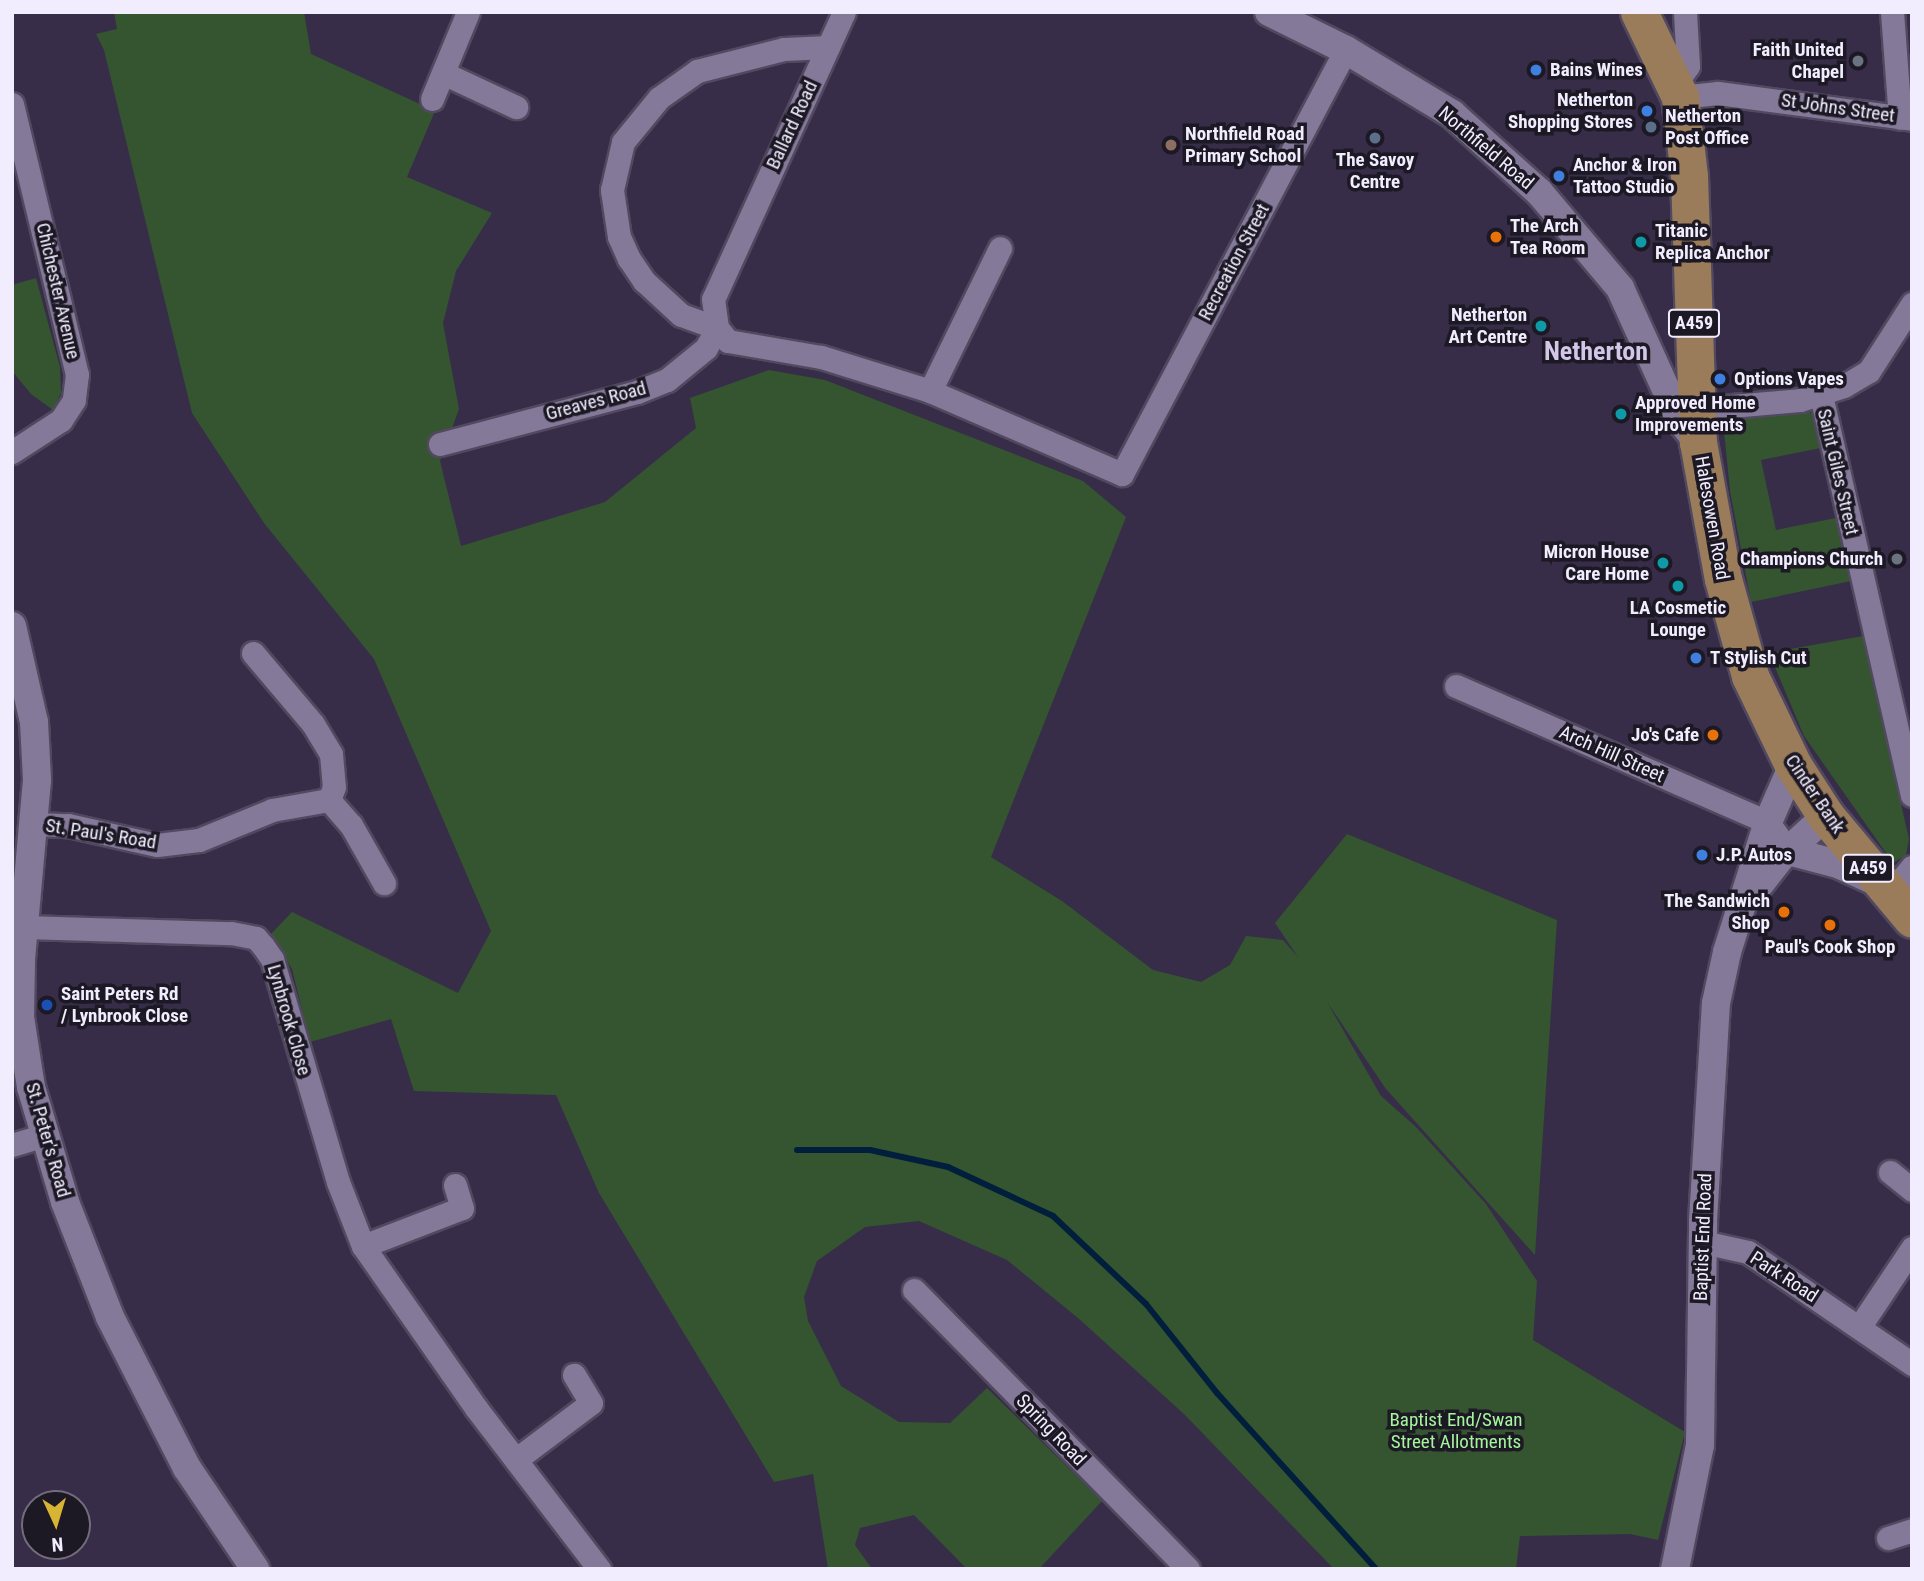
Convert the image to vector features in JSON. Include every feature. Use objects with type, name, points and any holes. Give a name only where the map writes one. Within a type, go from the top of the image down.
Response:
[{"type":"main road","name":"Halesowen Road","points":[[1639,12],[1678,90],[1689,176],[1697,425],[1727,597],[1750,676],[1776,731]]},
{"type":"main road","name":"Cinder Bank","points":[[1776,731],[1793,765],[1826,816],[1898,891]]},
{"type":"street","points":[[432,99],[468,12]]},
{"type":"street","name":"Ballard Road","points":[[717,328],[713,299],[844,12]]},
{"type":"street","name":"Northfield Road","points":[[1269,12],[1346,50],[1452,114],[1539,192],[1620,288],[1680,420],[1697,425]]},
{"type":"street","points":[[1678,90],[1688,66],[1685,12]]},
{"type":"street","points":[[1892,12],[1906,118]]},
{"type":"street","points":[[828,47],[784,49],[697,71],[659,97],[623,142],[612,190],[619,237],[629,259],[644,281],[681,315],[717,328],[728,341],[821,357],[930,391],[1000,248]]},
{"type":"street","name":"Recreation Street","points":[[930,391],[1122,474],[1346,50]]},
{"type":"street","points":[[443,73],[516,107]]},
{"type":"street","name":"St Johns Street","points":[[1678,90],[1906,118]]},
{"type":"street","name":"Chichester Avenue","points":[[12,104],[77,374],[74,400],[61,420],[12,452]]},
{"type":"street","points":[[1697,425],[1821,395],[1869,371],[1912,304]]},
{"type":"street","name":"Greaves Road","points":[[440,444],[637,392],[667,380],[706,348],[717,328]]},
{"type":"street","points":[[1647,345],[1664,357],[1695,358]]},
{"type":"street","name":"Saint Giles Street","points":[[1821,395],[1912,795]]},
{"type":"street","name":"St. Peter's Road","points":[[12,626],[34,722],[34,824],[24,927],[20,1017],[44,1135],[65,1202],[137,1373],[187,1468],[255,1569]]},
{"type":"street","points":[[253,653],[313,724],[331,754],[334,787],[329,800],[351,825],[384,883]]},
{"type":"street","name":"Arch Hill Street","points":[[1456,686],[1768,822]]},
{"type":"street","name":"Baptist End Road","points":[[1675,1569],[1700,1446],[1703,1242],[1716,1003],[1768,822],[1793,765]]},
{"type":"street","name":"St. Paul's Road","points":[[34,824],[68,825],[157,845],[199,839],[272,810],[329,800]]},
{"type":"street","name":"Baptist End Road","points":[[1742,907],[1787,851],[1826,816]]},
{"type":"street","points":[[1768,822],[1787,851],[1838,864],[1898,891]]},
{"type":"street","name":"Lynbrook Close","points":[[24,927],[231,933],[256,939],[272,959],[338,1182],[363,1246],[476,1408],[518,1458],[599,1569]]},
{"type":"street","points":[[12,1145],[44,1135]]},
{"type":"street","points":[[1890,1172],[1912,1189]]},
{"type":"street","points":[[363,1246],[461,1208],[455,1185]]},
{"type":"street","name":"Park Road","points":[[1703,1242],[1748,1252],[1912,1364]]},
{"type":"street","points":[[1860,1326],[1912,1248]]},
{"type":"street","name":"Spring Road","points":[[914,1290],[1188,1569]]},
{"type":"street","points":[[518,1458],[591,1403],[574,1376]]},
{"type":"street","points":[[1888,1538],[1912,1530]]},
{"type":"green space","name":"Baptist End/Swan Street Allotments","points":[[114,12],[304,12],[311,54],[435,111],[407,177],[492,213],[456,271],[443,323],[459,409],[440,461],[461,546],[605,502],[696,428],[690,398],[769,370],[825,380],[1083,481],[1126,517],[991,857],[1062,901],[1153,970],[1201,982],[1230,965],[1246,936],[1283,940],[1298,957],[1275,923],[1347,834],[1557,920],[1535,1255],[1386,1089],[1327,1002],[1381,1096],[1416,1127],[1486,1204],[1537,1281],[1533,1340],[1685,1432],[1658,1540],[1630,1534],[1520,1536],[1516,1569],[1334,1569],[1184,1414],[1078,1318],[1007,1260],[919,1221],[865,1227],[817,1261],[804,1297],[808,1321],[841,1386],[899,1422],[950,1423],[987,1388],[1102,1501],[1039,1569],[967,1569],[914,1515],[860,1528],[855,1545],[872,1569],[828,1569],[813,1474],[774,1482],[599,1193],[556,1095],[414,1091],[391,1019],[310,1042],[292,969],[271,934],[292,912],[458,993],[491,931],[374,659],[264,523],[192,413],[104,50],[96,34],[117,29]]},
{"type":"green space","points":[[36,278],[60,367],[61,393],[53,410],[31,394],[12,371],[12,285]]},
{"type":"green space","points":[[1806,409],[1814,416],[1821,448],[1761,460],[1776,530],[1841,517],[1856,580],[1751,602],[1730,491],[1723,420],[1731,414]]},
{"type":"green space","points":[[1863,636],[1909,839],[1906,855],[1893,863],[1804,736],[1769,653]]},
{"type":"waterway","points":[[797,1150],[870,1150],[948,1167],[1053,1216],[1146,1304],[1217,1393],[1376,1569]]},
{"type":"place","name":"Faith United Chapel","points":[[1858,61]]},
{"type":"place","name":"Bains Wines","points":[[1536,70]]},
{"type":"place","name":"Netherton Shopping Stores","points":[[1647,111]]},
{"type":"place","name":"Netherton Post Office","points":[[1651,127]]},
{"type":"place","name":"The Savoy Centre","points":[[1375,138]]},
{"type":"place","name":"Northfield Road Primary School","points":[[1171,145]]},
{"type":"place","name":"Anchor & Iron Tattoo Studio","points":[[1559,176]]},
{"type":"place","name":"The Arch Tea Room","points":[[1496,237]]},
{"type":"place","name":"Titanic Replica Anchor","points":[[1641,242]]},
{"type":"place","name":"Netherton Art Centre","points":[[1541,326]]},
{"type":"place","name":"Options Vapes","points":[[1720,379]]},
{"type":"place","name":"Approved Home Improvements","points":[[1621,414]]},
{"type":"place","name":"Champions Church","points":[[1897,559]]},
{"type":"place","name":"Micron House Care Home","points":[[1663,563]]},
{"type":"place","name":"LA Cosmetic Lounge","points":[[1678,586]]},
{"type":"place","name":"T Stylish Cut","points":[[1696,658]]},
{"type":"place","name":"Jo's Cafe","points":[[1713,735]]},
{"type":"place","name":"J.P. Autos","points":[[1702,855]]},
{"type":"place","name":"The Sandwich Shop","points":[[1784,912]]},
{"type":"place","name":"Paul's Cook Shop","points":[[1830,925]]},
{"type":"place","name":"Saint Peters Rd / Lynbrook Close","points":[[47,1005]]},
{"type":"district","name":"Netherton","points":[[1596,352]]}]
